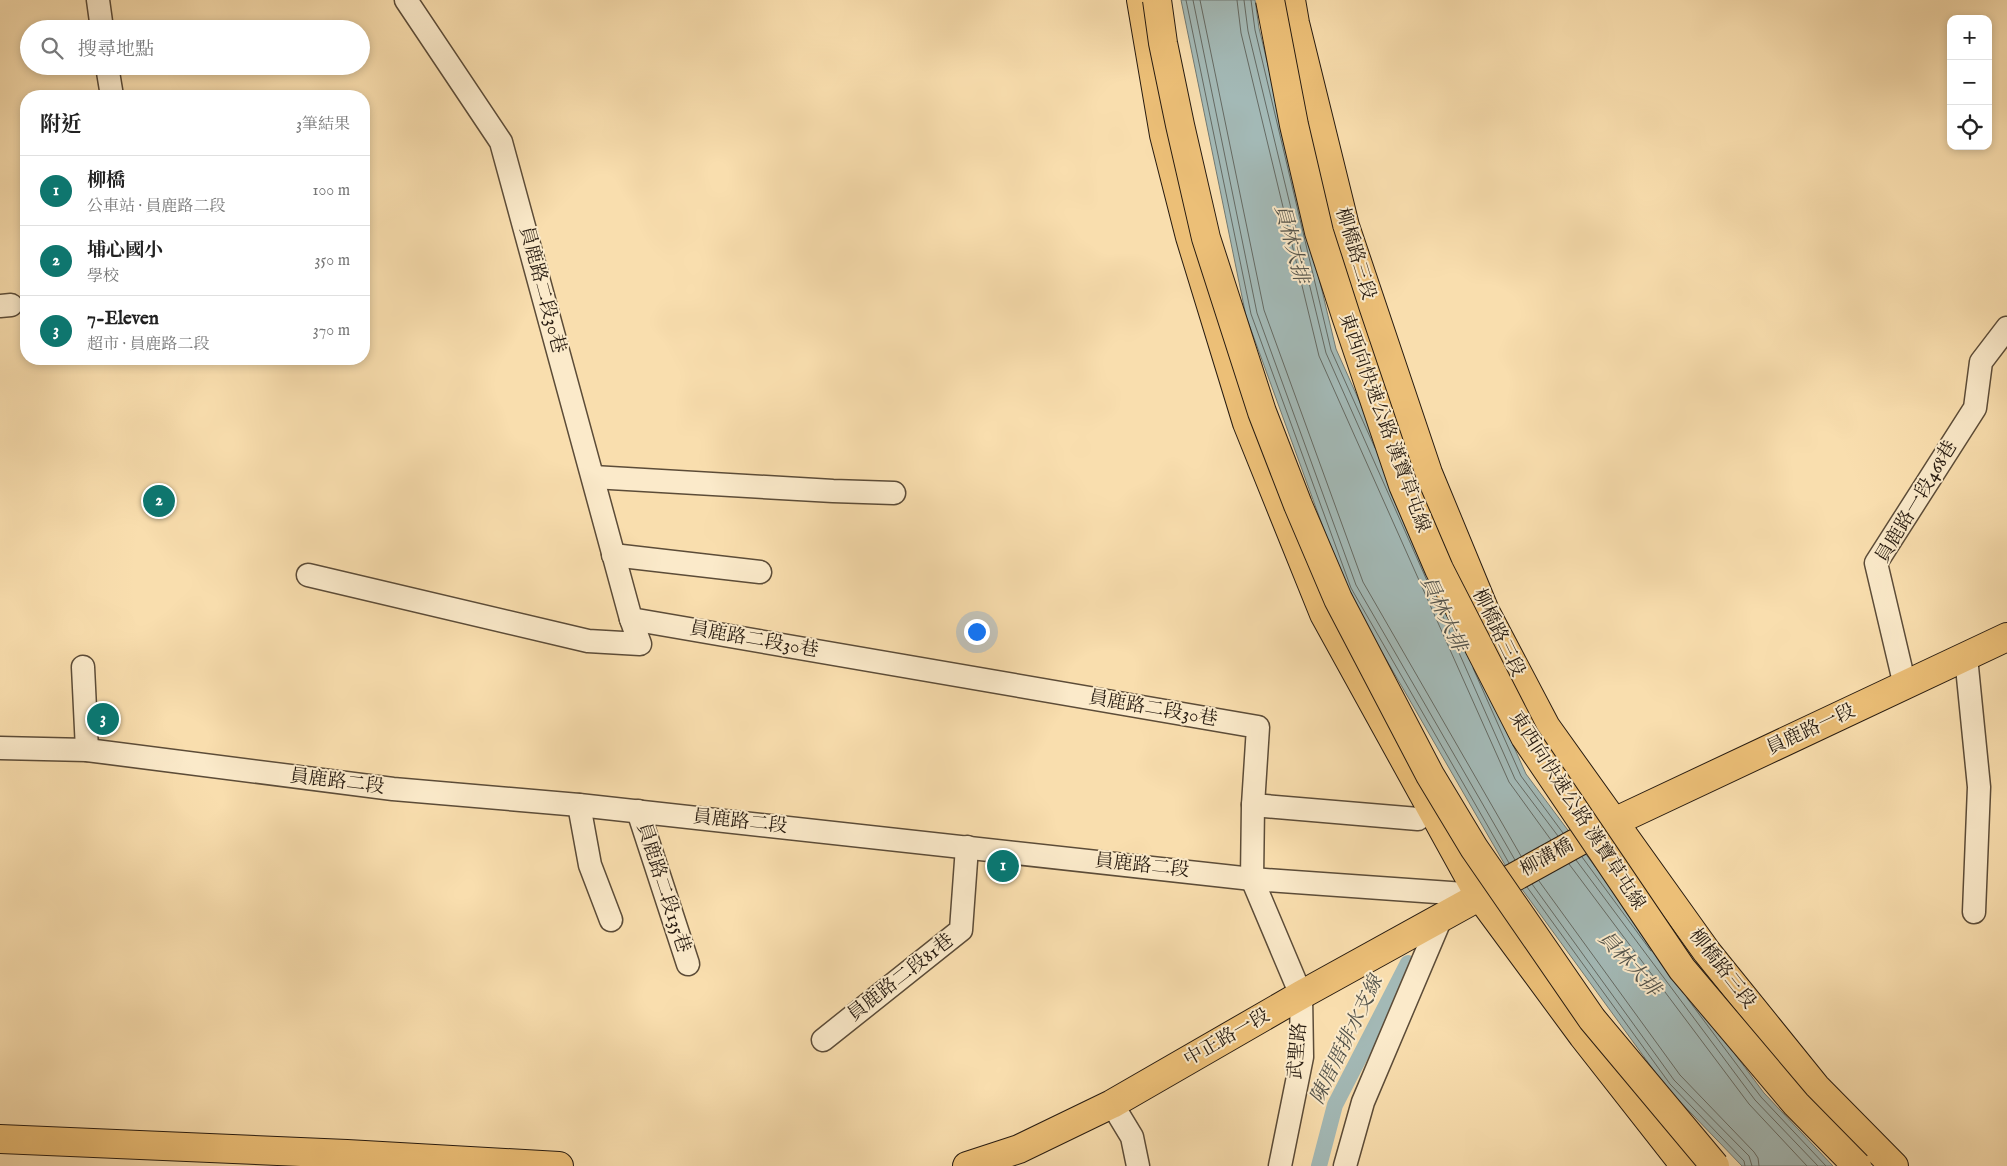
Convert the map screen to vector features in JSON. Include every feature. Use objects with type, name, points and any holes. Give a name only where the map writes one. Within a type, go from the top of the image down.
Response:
[{"type":"main road","points":[[1141,0],[1164,135],[1190,237],[1247,423],[1324,614],[1480,895],[1583,1036],[1685,1166]]},
{"type":"main road","points":[[1157,0],[1163,43],[1206,238],[1262,412],[1298,506],[1338,599],[1430,775],[1474,848],[1592,1019],[1716,1166]]},
{"type":"main road","name":"東西向快速公路 漢寶草屯線","points":[[1270,0],[1273,24],[1294,125],[1319,232],[1402,485],[1439,570],[1525,737],[1682,969],[1796,1104],[1857,1166]]},
{"type":"main road","name":"柳橋路三段","points":[[1291,0],[1345,226],[1428,473],[1485,612],[1546,727],[1707,952],[1816,1087],[1894,1166]]},
{"type":"main road","name":"員鹿路一段","points":[[1614,822],[2007,637]]},
{"type":"main road","name":"柳溝橋","points":[[1480,895],[1614,822]]},
{"type":"main road","name":"中正路一段","points":[[967,1166],[1019,1149],[1112,1104],[1480,895]]},
{"type":"main road","points":[[0,1139],[197,1157],[559,1166]]},
{"type":"street","points":[[98,0],[101,20]]},
{"type":"street","name":"員鹿路二段30巷","points":[[406,0],[501,142],[631,619],[1258,727],[1253,805],[1252,878],[1301,995]]},
{"type":"street","points":[[109,75],[111,90]]},
{"type":"street","name":"員鹿路一段468巷","points":[[1905,686],[1876,564],[1975,408],[1981,362],[2007,328]]},
{"type":"street","points":[[593,477],[823,491],[894,493]]},
{"type":"street","points":[[613,555],[760,572]]},
{"type":"street","points":[[308,575],[588,641],[640,644],[631,619]]},
{"type":"street","points":[[1966,657],[1979,787],[1974,912]]},
{"type":"street","points":[[83,667],[87,750]]},
{"type":"street","name":"員鹿路二段","points":[[0,748],[87,750],[393,788],[638,811],[1252,878],[1480,895]]},
{"type":"street","points":[[580,805],[590,865],[611,920]]},
{"type":"street","points":[[1253,805],[1418,819]]},
{"type":"street","name":"員鹿路二段135巷","points":[[638,811],[688,964]]},
{"type":"street","name":"員鹿路二段81巷","points":[[823,1040],[961,930],[967,846]]},
{"type":"street","points":[[1345,1166],[1363,1102],[1441,918]]},
{"type":"street","name":"武聖路","points":[[1280,1166],[1302,1057],[1301,995]]},
{"type":"street","points":[[1112,1104],[1132,1137],[1138,1166]]},
{"type":"water","name":"員林大排","points":[[1181,0],[1255,0],[1259,28],[1336,349],[1526,774],[1764,1093],[1833,1166],[1742,1166],[1666,1087],[1508,870],[1346,590],[1246,316]]},
{"type":"waterway","name":"陳厝厝排水支線","points":[[1319,1166],[1335,1105],[1408,963]]},
{"type":"place","name":"埔心國小","points":[[159,501]]},
{"type":"place","name":"7-Eleven","points":[[103,719]]},
{"type":"place","name":"柳橋","points":[[1003,866]]}]
